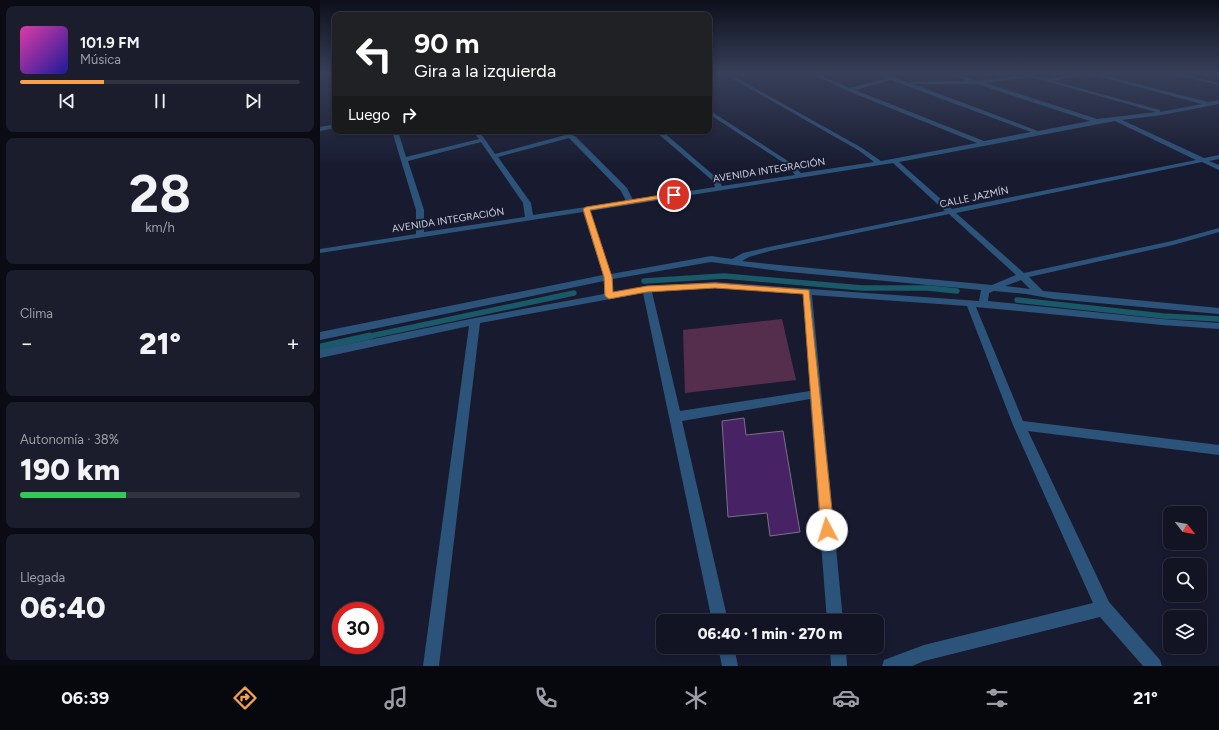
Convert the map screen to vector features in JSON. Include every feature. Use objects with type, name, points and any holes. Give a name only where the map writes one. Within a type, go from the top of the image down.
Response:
[{"type":"street","points":[[780,104],[860,149],[880,163]]},
{"type":"street","points":[[885,104],[985,144]]},
{"type":"street","points":[[961,104],[1038,133]]},
{"type":"street","points":[[1046,104],[1097,121]]},
{"type":"street","points":[[1134,104],[1162,112]]},
{"type":"street","name":"AVENIDA INTEGRACIÓN","points":[[320,251],[420,234],[894,161],[1097,121],[1210,104]]},
{"type":"street","points":[[712,114],[788,164],[799,175]]},
{"type":"street","points":[[1116,119],[1219,168]]},
{"type":"street","points":[[320,129],[332,127]]},
{"type":"street","points":[[396,134],[420,210],[420,234]]},
{"type":"street","points":[[478,134],[527,202],[530,217]]},
{"type":"street","points":[[662,134],[716,180],[719,188]]},
{"type":"street","points":[[495,156],[569,136],[576,139],[624,190],[630,202]]},
{"type":"street","points":[[403,160],[482,140]]},
{"type":"street","name":"CALLE JAZMÍN","points":[[735,261],[746,255],[769,249],[1219,157]]},
{"type":"street","points":[[894,161],[1040,294]]},
{"type":"street","points":[[586,209],[608,277],[609,296]]},
{"type":"street","points":[[976,304],[985,291],[1022,276],[1173,243],[1219,230]]},
{"type":"street","points":[[320,336],[608,277],[711,259],[779,268],[993,288],[1070,298],[1219,311]]},
{"type":"street","points":[[320,354],[474,321],[647,289],[715,285],[976,304],[1219,326]]},
{"type":"street","points":[[647,289],[718,614]]},
{"type":"street","points":[[806,292],[834,614]]},
{"type":"street","points":[[976,304],[1019,425],[1103,608],[1154,666]]},
{"type":"street","points":[[431,666],[474,321]]},
{"type":"street","points":[[675,417],[816,394]]},
{"type":"street","points":[[1019,425],[1219,450]]},
{"type":"street","points":[[890,666],[924,653],[1103,608]]},
{"type":"street","points":[[727,654],[730,666]]},
{"type":"street","points":[[838,654],[839,666]]},
{"type":"shaded area","points":[[782,319],[796,380],[685,393],[683,330]]},
{"type":"building","points":[[744,418],[746,435],[783,431],[800,532],[770,536],[767,513],[728,517],[722,421]]},
{"type":"waterway","points":[[644,281],[724,276],[862,288],[928,288],[957,291]]},
{"type":"waterway","points":[[366,337],[574,293]]},
{"type":"waterway","points":[[1017,300],[1163,316],[1219,319]]},
{"type":"waterway","points":[[320,347],[370,336]]},
{"type":"route","points":[[674,195],[586,209],[608,277],[609,296],[647,289],[715,285],[806,292],[827,530]]}]
